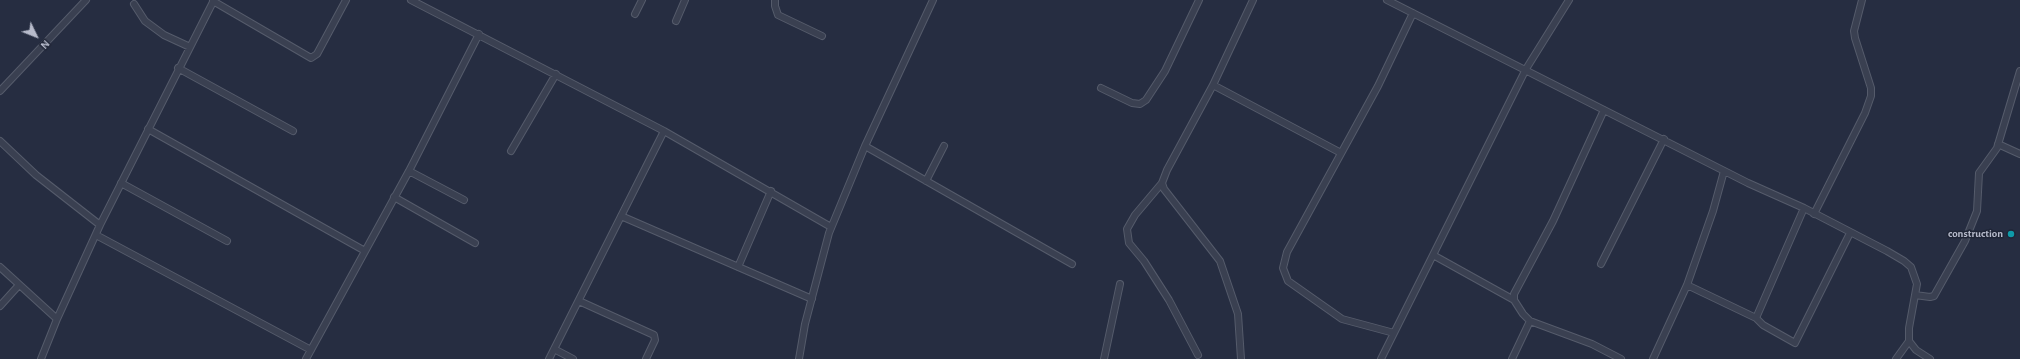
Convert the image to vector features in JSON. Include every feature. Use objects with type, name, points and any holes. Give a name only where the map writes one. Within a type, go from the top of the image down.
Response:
[{"type":"street","points":[[0,92],[86,0]]},
{"type":"street","points":[[43,358],[57,319],[100,225],[178,68],[214,0],[311,58],[317,54],[346,0]]},
{"type":"street","points":[[411,0],[556,74],[664,132],[771,191],[831,227]]},
{"type":"street","points":[[635,14],[642,0]]},
{"type":"street","points":[[676,20],[685,0]]},
{"type":"street","points":[[775,0],[778,16],[822,36]]},
{"type":"street","points":[[799,359],[812,299],[831,227],[865,146],[933,0]]},
{"type":"street","points":[[1101,88],[1132,103],[1140,104],[1146,100],[1165,71],[1199,0]]},
{"type":"street","points":[[1198,355],[1152,273],[1129,243],[1127,229],[1135,215],[1162,183],[1167,170],[1213,85],[1253,0]]},
{"type":"street","points":[[1387,0],[1664,139],[1724,171],[1804,208],[1887,251],[1911,267],[1917,284],[1909,328],[1909,340],[1896,359]]},
{"type":"street","points":[[1381,359],[1526,69],[1569,0]]},
{"type":"street","points":[[1814,214],[1865,113],[1871,96],[1871,88],[1854,31],[1862,0]]},
{"type":"street","points":[[134,4],[145,21],[164,35],[190,47]]},
{"type":"street","points":[[1394,333],[1342,319],[1288,281],[1283,268],[1287,252],[1378,86],[1413,13]]},
{"type":"street","points":[[306,359],[409,171],[479,34]]},
{"type":"street","points":[[178,68],[293,132]]},
{"type":"street","points":[[1915,295],[1930,297],[1939,289],[1965,241],[1977,212],[1979,173],[1998,144],[2020,71]]},
{"type":"street","points":[[511,151],[556,74]]},
{"type":"street","points":[[1213,85],[1341,153]]},
{"type":"street","points":[[1514,300],[1514,294],[1552,221],[1604,110]]},
{"type":"street","points":[[148,129],[365,251]]},
{"type":"street","points":[[549,359],[664,132]]},
{"type":"street","points":[[1601,264],[1664,139]]},
{"type":"street","points":[[0,141],[36,175],[100,225]]},
{"type":"street","points":[[1998,144],[2020,154]]},
{"type":"street","points":[[865,146],[1072,264]]},
{"type":"street","points":[[926,181],[944,146]]},
{"type":"street","points":[[409,171],[464,200]]},
{"type":"street","points":[[1656,358],[1687,285],[1714,211],[1724,171]]},
{"type":"street","points":[[1162,183],[1164,189],[1220,261],[1238,314],[1241,359]]},
{"type":"street","points":[[121,184],[227,241]]},
{"type":"street","points":[[738,267],[771,191]]},
{"type":"street","points":[[394,196],[475,243]]},
{"type":"street","points":[[1756,318],[1804,208]]},
{"type":"street","points":[[621,216],[812,299]]},
{"type":"street","points":[[1687,285],[1756,318],[1763,325],[1795,343],[1850,233]]},
{"type":"street","points":[[96,235],[311,350]]},
{"type":"street","points":[[1433,255],[1514,300],[1523,314],[1530,321],[1592,344],[1621,359]]},
{"type":"street","points":[[0,267],[57,319]]},
{"type":"street","points":[[1104,359],[1120,284]]},
{"type":"street","points":[[0,306],[19,285]]},
{"type":"street","points":[[579,301],[654,336],[655,340],[646,359]]},
{"type":"street","points":[[1512,359],[1530,321]]},
{"type":"street","points":[[1909,340],[1916,350],[1930,359]]},
{"type":"street","points":[[554,350],[573,359]]},
{"type":"place","name":"construction","points":[[2011,234]]}]
